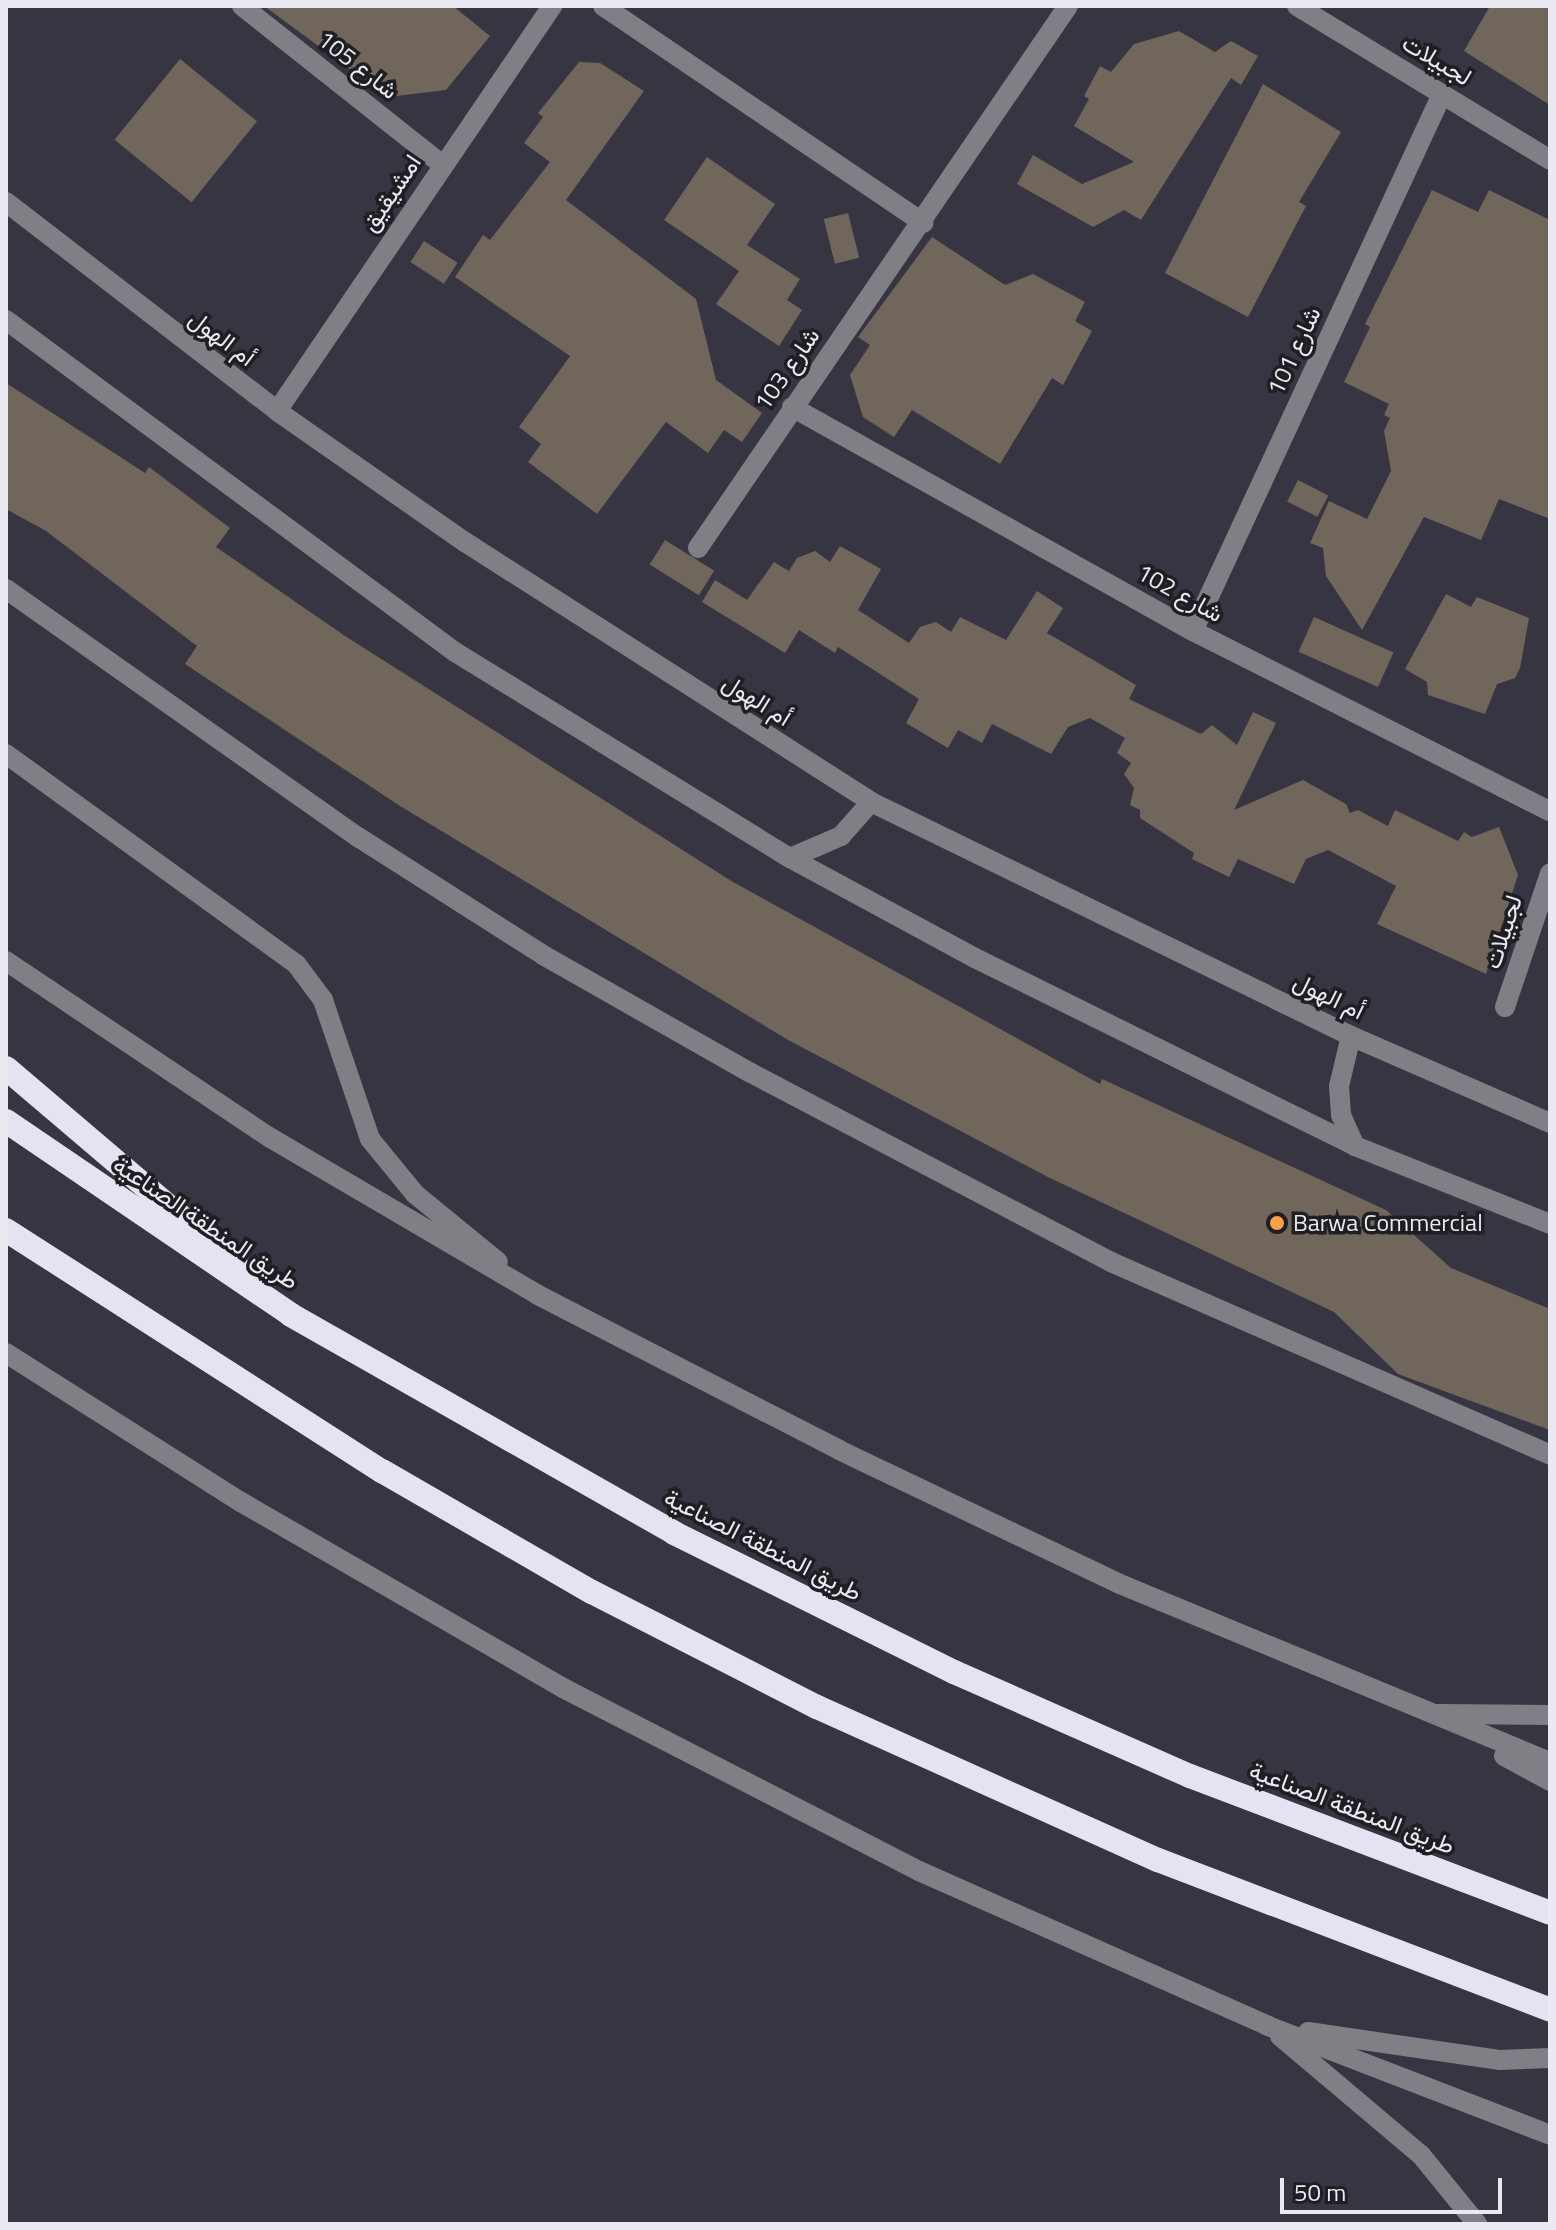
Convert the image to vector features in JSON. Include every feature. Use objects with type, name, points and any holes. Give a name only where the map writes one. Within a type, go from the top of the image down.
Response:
[{"type":"highway","points":[[6,1068],[171,1203],[291,1315]]},
{"type":"highway","name":"طريق المنطقة الصناعية","points":[[6,1121],[291,1315],[674,1533],[954,1672],[1190,1776],[1550,1913]]},
{"type":"highway","points":[[6,1230],[382,1471],[592,1592],[817,1707],[1158,1860],[1550,2010]]},
{"type":"street","name":"شارع 105","points":[[242,6],[441,164]]},
{"type":"street","name":"امشيقيق","points":[[277,411],[441,164],[552,6]]},
{"type":"street","points":[[603,6],[923,223]]},
{"type":"street","name":"شارع 103","points":[[698,548],[792,407],[923,223],[1068,6]]},
{"type":"street","name":"لجبيلات","points":[[1297,6],[1550,160]]},
{"type":"street","name":"شارع 101","points":[[1193,631],[1442,94]]},
{"type":"street","name":"أم الهول","points":[[6,202],[277,411],[491,559],[871,802],[1351,1036],[1550,1123]]},
{"type":"street","points":[[6,320],[455,652],[790,858],[975,958],[1355,1146],[1550,1224]]},
{"type":"street","name":"شارع 102","points":[[792,407],[1193,631],[1550,811]]},
{"type":"street","points":[[6,589],[358,837],[543,955],[751,1073],[1111,1262],[1550,1455]]},
{"type":"street","points":[[6,754],[297,965],[323,1000],[370,1139],[388,1164],[538,1295]]},
{"type":"street","points":[[790,858],[841,836],[871,802]]},
{"type":"street","name":"لجبيلات","points":[[1505,1007],[1550,873]]},
{"type":"street","points":[[6,961],[269,1137],[538,1295],[839,1450],[1106,1577],[1423,1713],[1550,1762]]},
{"type":"street","points":[[1351,1036],[1339,1086],[1341,1115],[1355,1146]]},
{"type":"street","points":[[6,1353],[241,1502],[563,1688],[919,1871],[1268,2026],[1550,2135]]},
{"type":"street","points":[[1423,1713],[1550,1715]]},
{"type":"street","points":[[1423,1713],[1550,1781]]},
{"type":"street","points":[[1268,2026],[1499,2060],[1550,2058]]},
{"type":"street","points":[[1268,2026],[1421,2155],[1477,2224]]},
{"type":"building","points":[[264,6],[453,6],[490,36],[446,90],[388,97]]},
{"type":"building","points":[[1490,6],[1550,6],[1550,105],[1464,51]]},
{"type":"building","points":[[1179,31],[1215,52],[1231,41],[1258,56],[1241,85],[1231,78],[1141,220],[1124,210],[1093,227],[1017,184],[1033,155],[1082,184],[1134,162],[1074,126],[1089,99],[1084,96],[1100,66],[1111,72],[1134,44]]},
{"type":"building","points":[[180,59],[257,121],[191,202],[115,140]]},
{"type":"building","points":[[579,62],[600,63],[644,91],[566,200],[696,299],[716,380],[762,413],[742,442],[724,430],[708,453],[666,422],[597,514],[528,462],[541,444],[519,427],[570,356],[455,277],[483,235],[490,240],[550,162],[524,143],[543,117],[538,113]]},
{"type":"building","points":[[1263,84],[1341,132],[1299,202],[1306,206],[1248,317],[1165,273]]},
{"type":"building","points":[[707,157],[775,204],[747,245],[800,279],[787,300],[802,310],[779,346],[716,304],[739,271],[664,220]]},
{"type":"building","points":[[1432,190],[1478,212],[1489,190],[1550,220],[1550,519],[1499,499],[1481,540],[1424,517],[1362,630],[1326,576],[1323,548],[1310,543],[1329,501],[1367,519],[1391,471],[1384,431],[1390,418],[1384,415],[1389,404],[1344,382],[1370,327],[1365,324]]},
{"type":"building","points":[[848,213],[859,258],[835,264],[824,219]]},
{"type":"building","points":[[932,237],[1005,285],[1033,274],[1085,302],[1075,321],[1092,331],[1063,385],[1052,378],[1000,464],[912,410],[894,437],[863,417],[850,375],[870,345],[858,337]]},
{"type":"building","points":[[424,241],[458,263],[444,284],[410,262]]},
{"type":"building","points":[[6,383],[145,473],[149,467],[230,528],[216,547],[345,636],[733,882],[1100,1084],[1102,1079],[1386,1210],[1451,1268],[1550,1309],[1550,1430],[1398,1374],[1334,1312],[1048,1177],[790,1041],[400,806],[185,664],[197,646],[46,531],[6,509]]},
{"type":"building","points":[[1298,480],[1328,495],[1317,517],[1287,501]]},
{"type":"building","points":[[665,540],[714,571],[699,595],[650,565]]},
{"type":"building","points":[[840,546],[881,569],[858,610],[909,643],[920,627],[936,622],[951,632],[960,617],[1006,640],[1037,591],[1063,608],[1047,633],[1136,685],[1129,699],[1201,734],[1212,725],[1237,745],[1253,712],[1276,723],[1234,810],[1303,780],[1346,804],[1350,813],[1358,810],[1388,826],[1395,810],[1458,841],[1464,832],[1472,837],[1499,827],[1518,875],[1486,974],[1377,924],[1396,886],[1328,850],[1306,859],[1294,884],[1238,859],[1229,877],[1192,859],[1194,853],[1140,818],[1140,810],[1130,805],[1134,788],[1124,774],[1131,763],[1117,753],[1125,738],[1090,718],[1068,727],[1051,754],[992,724],[982,743],[958,730],[948,748],[906,723],[919,699],[838,647],[835,653],[799,630],[785,653],[702,602],[715,580],[747,600],[774,562],[789,571],[797,558],[815,551],[830,562]]},
{"type":"building","points":[[1446,594],[1471,607],[1477,597],[1529,618],[1520,668],[1515,678],[1497,684],[1485,714],[1428,695],[1427,682],[1405,669]]},
{"type":"building","points":[[1314,617],[1393,652],[1378,687],[1299,652]]},
{"type":"place","name":"Barwa Commercial","points":[[1277,1223]]}]
